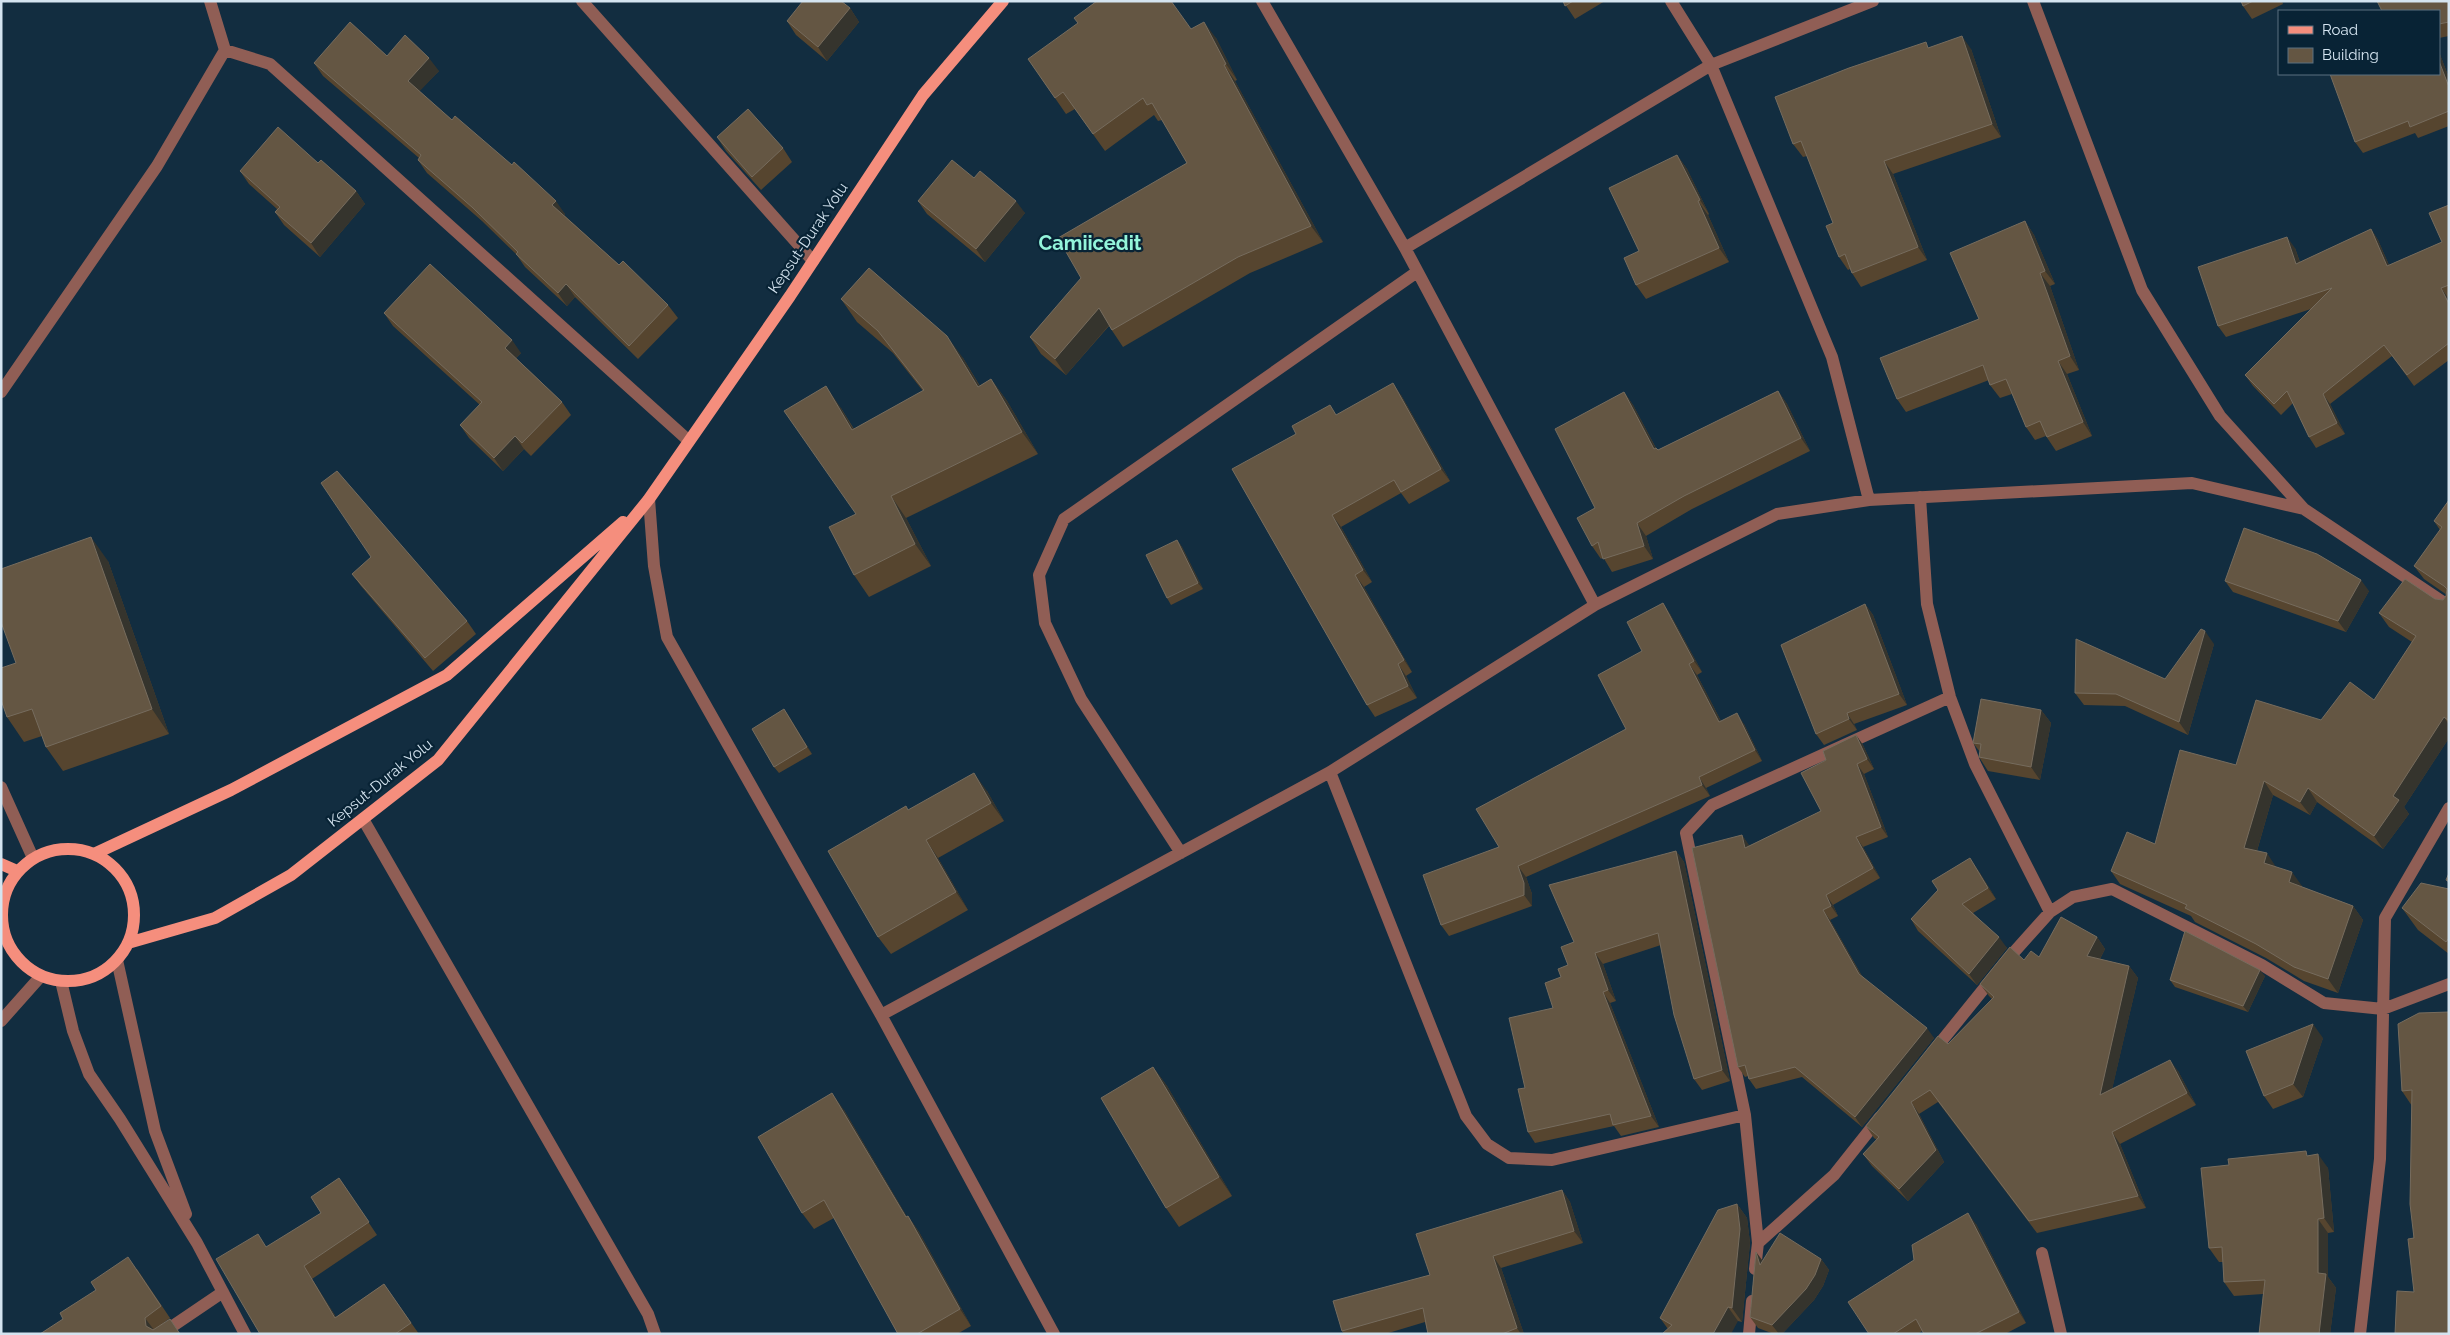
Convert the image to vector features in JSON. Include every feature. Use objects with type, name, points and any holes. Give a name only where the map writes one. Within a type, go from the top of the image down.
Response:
[{"type":"main road","name":"Kepsut-Durak Yolu","points":[[128,942],[215,918],[291,875],[438,760],[649,499],[813,261],[923,95],[999,3]]},
{"type":"main road","name":"Kepsut-Durak Yolu","points":[[94,854],[232,790],[447,675],[649,499]]},
{"type":"main road","points":[[74,848],[94,854],[112,865],[125,882],[133,902],[134,923],[128,942],[117,960],[101,973],[88,978],[61,981],[41,976],[24,965],[11,949],[2,931],[1,910],[6,889],[17,871],[33,858],[53,850],[74,848]]},
{"type":"main road","points":[[1,864],[17,871]]},
{"type":"street","points":[[1,392],[157,166],[225,50],[210,1]]},
{"type":"street","points":[[582,1],[813,261]]},
{"type":"street","points":[[1262,1],[1405,248],[1595,605]]},
{"type":"street","points":[[1671,1],[1711,65],[1832,357],[1869,500]]},
{"type":"street","points":[[1405,248],[1711,65],[1872,1]]},
{"type":"street","points":[[2033,1],[2142,290],[2220,416],[2304,509],[2449,606]]},
{"type":"street","points":[[225,50],[270,64],[689,441]]},
{"type":"street","points":[[1181,853],[1081,699],[1046,623],[1039,575],[1064,519],[1417,272]]},
{"type":"street","points":[[881,1015],[1330,772],[1595,605],[1776,514],[1869,500],[2192,484],[2304,509]]},
{"type":"street","points":[[1920,498],[1927,604],[1950,697],[1975,764],[2050,912]]},
{"type":"street","points":[[649,499],[654,566],[667,637],[881,1015],[1054,1334]]},
{"type":"street","points":[[1749,1334],[1758,1243],[1745,1115],[1686,833],[1712,805],[1950,697]]},
{"type":"street","points":[[1330,772],[1466,1116],[1487,1144],[1509,1158],[1552,1160],[1745,1115]]},
{"type":"street","points":[[1,787],[33,858]]},
{"type":"street","points":[[2360,1334],[2380,1159],[2385,918],[2449,808]]},
{"type":"street","points":[[363,819],[643,1306],[655,1334]]},
{"type":"street","points":[[1926,1060],[2007,960],[2050,912],[2073,898],[2112,889],[2262,965],[2324,1003],[2383,1009],[2449,984]]},
{"type":"street","points":[[117,960],[155,1132],[197,1242]]},
{"type":"street","points":[[1,1021],[41,976]]},
{"type":"street","points":[[61,981],[73,1031],[89,1074],[120,1119],[197,1242],[245,1334]]},
{"type":"street","points":[[1758,1243],[1834,1175],[1889,1106]]},
{"type":"street","points":[[2042,1253],[2061,1334]]},
{"type":"street","points":[[160,1334],[223,1292]]},
{"type":"building","points":[[803,1],[841,1],[850,8],[818,47],[787,21]]},
{"type":"building","points":[[1097,1],[1171,1],[1191,29],[1204,22],[1226,64],[1224,65],[1311,226],[1238,257],[1112,330],[1099,308],[1055,359],[1030,337],[1081,278],[1058,238],[1187,163],[1152,103],[1147,105],[1143,98],[1093,134],[1063,92],[1055,98],[1028,59],[1078,23],[1074,18]]},
{"type":"building","points":[[1563,1],[1573,1],[1565,6]]},
{"type":"building","points":[[2241,1],[2253,1],[2243,6]]},
{"type":"building","points":[[2377,1],[2449,1],[2449,22],[2440,24],[2440,10],[2382,10]]},
{"type":"building","points":[[350,22],[387,56],[405,35],[429,58],[408,81],[452,120],[455,116],[512,165],[514,162],[556,201],[552,205],[619,265],[623,261],[668,305],[629,346],[566,284],[558,293],[516,254],[518,252],[473,208],[418,160],[421,155],[314,63]]},
{"type":"building","points":[[1962,36],[1992,124],[1884,161],[1918,247],[1852,273],[1845,254],[1839,257],[1826,226],[1833,223],[1801,141],[1793,144],[1775,97],[1849,68],[1926,42],[1928,48]]},
{"type":"building","points":[[2440,64],[2449,87],[2449,111],[2410,127],[2408,121],[2355,142],[2330,75],[2440,75]]},
{"type":"building","points":[[748,109],[783,148],[752,177],[717,137]]},
{"type":"building","points":[[278,127],[318,163],[321,160],[356,191],[311,243],[275,212],[280,207],[240,171]]},
{"type":"building","points":[[1677,155],[1700,200],[1698,201],[1719,248],[1636,285],[1624,258],[1639,251],[1609,188]]},
{"type":"building","points":[[952,160],[974,178],[980,171],[1016,201],[976,249],[918,201]]},
{"type":"building","points":[[2449,205],[2449,285],[2441,288],[2449,304],[2449,343],[2407,375],[2384,345],[2323,394],[2337,423],[2309,437],[2287,391],[2274,404],[2245,375],[2332,288],[2218,326],[2198,267],[2287,237],[2296,264],[2371,229],[2387,266],[2442,242],[2429,213]]},
{"type":"building","points":[[2025,221],[2045,271],[2040,273],[2070,356],[2058,361],[2083,422],[2047,437],[2040,421],[2026,427],[2006,379],[1990,385],[1983,365],[1897,399],[1880,358],[1979,319],[1950,253]]},
{"type":"building","points":[[430,264],[512,340],[505,348],[562,402],[522,443],[515,436],[494,458],[460,425],[482,402],[384,313]]},
{"type":"building","points":[[869,268],[947,336],[978,387],[991,379],[1022,432],[891,496],[915,544],[854,575],[829,527],[856,514],[784,411],[826,386],[852,430],[924,390],[878,331],[841,299]]},
{"type":"building","points":[[1393,383],[1441,469],[1401,492],[1394,480],[1332,515],[1363,570],[1355,575],[1404,660],[1398,664],[1408,686],[1367,705],[1232,469],[1296,434],[1292,426],[1330,405],[1336,415]]},
{"type":"building","points":[[1778,391],[1801,438],[1684,496],[1637,523],[1644,546],[1603,559],[1598,542],[1592,546],[1577,518],[1595,508],[1555,429],[1624,392],[1654,449],[1658,450]]},
{"type":"building","points":[[337,471],[467,621],[425,658],[352,574],[371,557],[321,483]]},
{"type":"building","points":[[2449,500],[2449,721],[2444,717],[2393,796],[2399,800],[2374,836],[2308,788],[2300,802],[2264,781],[2244,848],[2267,853],[2264,863],[2292,872],[2289,882],[2353,906],[2328,979],[2294,967],[2256,944],[2185,908],[2187,905],[2111,871],[2127,832],[2155,844],[2180,750],[2236,765],[2256,700],[2321,720],[2350,682],[2374,700],[2416,636],[2379,613],[2405,579],[2435,599],[2443,600],[2446,596],[2447,589],[2444,586],[2414,566],[2442,527],[2434,521]]},
{"type":"building","points":[[2244,528],[2317,554],[2361,580],[2338,621],[2225,581]]},
{"type":"building","points":[[91,537],[152,709],[46,747],[32,709],[7,717],[1,700],[1,668],[16,663],[1,622],[1,569]]},
{"type":"building","points":[[1177,540],[1198,583],[1167,598],[1146,555]]},
{"type":"building","points":[[1663,603],[1694,661],[1689,664],[1719,722],[1737,713],[1755,750],[1699,777],[1702,785],[1518,866],[1524,883],[1524,895],[1441,925],[1423,875],[1499,847],[1476,809],[1626,729],[1598,675],[1642,651],[1627,622]]},
{"type":"building","points":[[1865,604],[1899,694],[1847,713],[1849,719],[1816,734],[1781,645]]},
{"type":"building","points":[[2201,629],[2205,631],[2179,722],[2116,694],[2075,693],[2076,639],[2165,679]]},
{"type":"building","points":[[1981,699],[2041,710],[2031,767],[1979,757],[1981,744],[1973,743]]},
{"type":"building","points":[[784,709],[807,747],[774,767],[752,729]]},
{"type":"building","points":[[1856,735],[1867,759],[1857,764],[1881,827],[1856,837],[1873,868],[1826,895],[1831,906],[1823,910],[1859,974],[1927,1028],[1855,1117],[1795,1067],[1749,1079],[1745,1065],[1738,1067],[1692,848],[1742,835],[1745,848],[1821,811],[1801,773],[1826,760],[1823,751]]},
{"type":"building","points":[[974,773],[991,803],[926,840],[956,892],[878,937],[828,851],[906,806],[908,810]]},
{"type":"building","points":[[1676,851],[1722,1070],[1694,1079],[1674,1015],[1658,933],[1595,953],[1608,990],[1603,992],[1651,1116],[1613,1125],[1610,1114],[1528,1132],[1518,1089],[1525,1088],[1509,1018],[1553,1008],[1545,983],[1561,977],[1558,969],[1568,965],[1561,947],[1574,942],[1549,885]]},
{"type":"building","points":[[1970,858],[1988,888],[1962,904],[1999,937],[1969,974],[1911,919],[1938,890],[1932,881]]},
{"type":"building","points":[[2421,883],[2449,889],[2449,938],[2446,942],[2402,908]]},
{"type":"building","points":[[2061,917],[2097,937],[2087,956],[2129,966],[2100,1095],[2170,1060],[2187,1093],[2112,1132],[2138,1196],[2029,1221],[1930,1090],[1911,1102],[1936,1150],[1899,1189],[1863,1154],[1879,1137],[1866,1126],[1938,1036],[1948,1044],[1994,997],[1980,984],[2010,947],[2024,960],[2031,951],[2039,957]]},
{"type":"building","points":[[2185,931],[2260,970],[2243,1006],[2170,980]]},
{"type":"building","points":[[2449,1012],[2449,1334],[2395,1334],[2397,1291],[2414,1292],[2408,1239],[2414,1238],[2410,1204],[2412,1090],[2402,1091],[2398,1024],[2419,1013]]},
{"type":"building","points":[[2313,1024],[2293,1084],[2264,1096],[2246,1051]]},
{"type":"building","points":[[1153,1067],[1219,1177],[1166,1208],[1101,1098]]},
{"type":"building","points":[[832,1093],[906,1217],[908,1216],[960,1309],[917,1334],[898,1334],[824,1200],[802,1213],[758,1137]]},
{"type":"building","points":[[2306,1151],[2307,1156],[2318,1154],[2324,1218],[2318,1219],[2318,1273],[2326,1274],[2319,1334],[2259,1334],[2265,1280],[2224,1282],[2222,1247],[2209,1248],[2201,1168],[2229,1165],[2228,1159]]},
{"type":"building","points":[[339,1178],[369,1222],[304,1266],[335,1318],[384,1284],[411,1323],[395,1334],[260,1334],[216,1259],[258,1234],[266,1247],[321,1213],[311,1197]]},
{"type":"building","points":[[1562,1190],[1574,1231],[1493,1256],[1517,1328],[1502,1334],[1428,1334],[1423,1308],[1342,1331],[1333,1301],[1430,1275],[1416,1234]]},
{"type":"building","points":[[1737,1204],[1740,1229],[1732,1308],[1728,1307],[1713,1334],[1662,1334],[1672,1325],[1660,1318],[1718,1210]]},
{"type":"building","points":[[1968,1213],[2019,1312],[1975,1334],[1924,1334],[1916,1319],[1893,1334],[1869,1334],[1848,1302],[1914,1260],[1912,1245]]},
{"type":"building","points":[[1780,1233],[1821,1259],[1815,1275],[1806,1289],[1772,1325],[1750,1317],[1756,1252],[1760,1265]]},
{"type":"building","points":[[128,1257],[161,1306],[145,1318],[146,1326],[153,1330],[170,1319],[180,1334],[40,1334],[63,1319],[60,1313],[96,1290],[91,1282]]},
{"type":"district","name":"Camiicedit","points":[[1090,243]]}]
